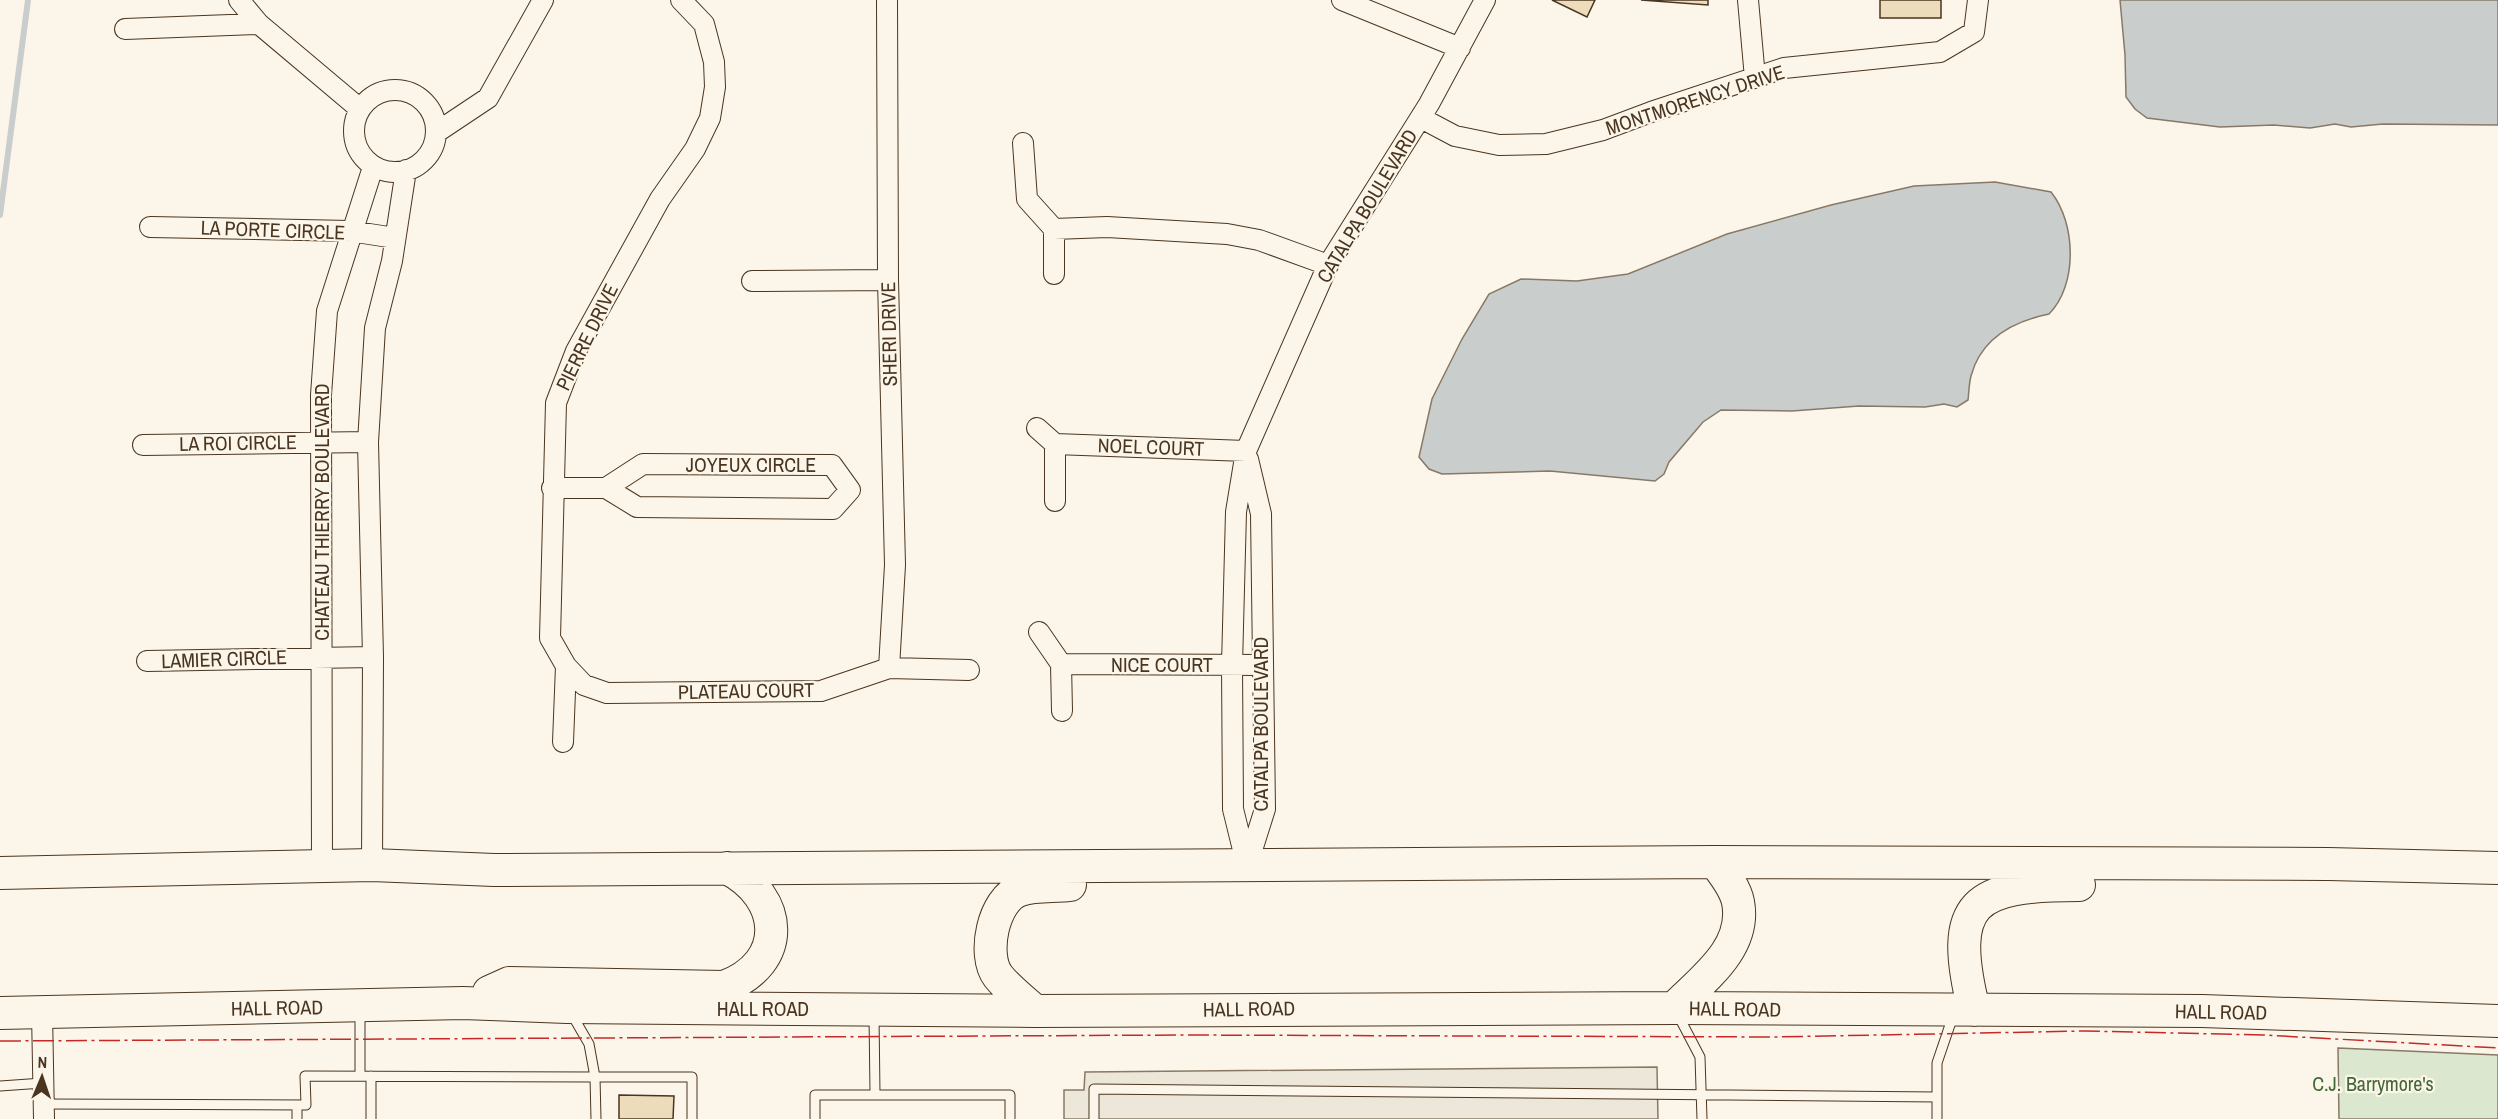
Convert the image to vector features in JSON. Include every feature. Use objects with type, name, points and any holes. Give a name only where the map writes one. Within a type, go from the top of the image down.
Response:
[{"type":"highway","points":[[0,873],[322,865],[494,870],[1714,862],[2290,864],[2498,868]]},
{"type":"highway","points":[[1674,1008],[1728,954],[1738,925],[1738,902],[1729,882],[1714,862]]},
{"type":"highway","points":[[1965,1010],[1964,936],[1973,911],[1988,896],[2029,885],[2234,884],[2290,864]]},
{"type":"highway","points":[[1035,1011],[997,974],[991,946],[992,925],[1001,907],[1018,890],[1247,866]]},
{"type":"highway","points":[[463,1003],[509,983],[724,987],[740,981],[768,949],[771,931],[768,910],[761,895],[748,881],[727,868]]},
{"type":"highway","name":"HALL ROAD","points":[[0,1013],[463,1003],[567,1007],[1035,1011],[1674,1008],[2202,1011],[2498,1021]]},
{"type":"street","points":[[239,0],[259,24],[360,109]]},
{"type":"street","points":[[437,132],[488,98],[543,0]]},
{"type":"street","name":"PIERRE DRIVE","points":[[567,666],[550,638],[552,488],[556,404],[576,351],[660,199],[695,149],[710,118],[715,87],[714,62],[704,24],[681,0]]},
{"type":"street","name":"SHERI DRIVE","points":[[887,0],[888,280],[895,565],[889,668]]},
{"type":"street","points":[[1342,0],[1460,48]]},
{"type":"street","name":"CATALPA BOULEVARD","points":[[1247,866],[1233,809],[1232,665],[1236,512],[1246,451],[1328,265],[1421,118],[1485,0]]},
{"type":"street","points":[[1748,0],[1755,78]]},
{"type":"street","name":"MONTMORENCY DRIVE","points":[[1421,118],[1455,136],[1499,146],[1546,144],[1603,130],[1784,68],[1940,52],[1974,32],[1978,0]]},
{"type":"street","points":[[125,29],[259,24]]},
{"type":"street","points":[[397,90],[418,96],[432,112],[437,132],[431,153],[415,168],[394,173],[373,166],[358,151],[354,130],[360,109],[376,94],[397,90]]},
{"type":"street","points":[[1023,143],[1027,199],[1054,229],[1054,274]]},
{"type":"street","name":"CHATEAU THIERRY BOULEVARD","points":[[322,865],[321,394],[327,311],[350,231],[373,166]]},
{"type":"street","points":[[372,865],[373,657],[369,442],[375,328],[396,238],[406,170]]},
{"type":"street","name":"LA PORTE CIRCLE","points":[[150,226],[350,231],[396,238]]},
{"type":"street","points":[[1054,229],[1107,227],[1227,234],[1259,240],[1328,265]]},
{"type":"street","points":[[752,281],[888,280]]},
{"type":"street","points":[[1038,428],[1056,444],[1055,501]]},
{"type":"street","name":"LA ROI CIRCLE","points":[[143,445],[369,442]]},
{"type":"street","name":"NOEL COURT","points":[[1056,444],[1246,451]]},
{"type":"street","name":"CATALPA BOULEVARD","points":[[1246,451],[1262,514],[1264,809],[1247,866]]},
{"type":"street","name":"JOYEUX CIRCLE","points":[[643,464],[832,465],[850,490],[833,509],[637,507],[606,488],[643,464]]},
{"type":"street","points":[[552,488],[606,488]]},
{"type":"street","points":[[1039,632],[1061,664],[1062,711]]},
{"type":"street","name":"LAMIER CIRCLE","points":[[147,661],[373,657]]},
{"type":"street","name":"NICE COURT","points":[[1061,664],[1262,665]]},
{"type":"street","points":[[563,742],[567,666]]},
{"type":"street","name":"PLATEAU COURT","points":[[567,666],[584,685],[607,693],[821,691],[889,668],[969,670]]},
{"type":"street","points":[[42,1012],[43,1112]]},
{"type":"lane","points":[[360,1007],[360,1076]]},
{"type":"lane","points":[[567,1007],[589,1044],[595,1077],[596,1119]]},
{"type":"lane","points":[[1674,1008],[1700,1057],[1702,1119]]},
{"type":"lane","points":[[874,1010],[875,1094]]},
{"type":"lane","points":[[1937,1119],[1937,1063],[1965,1010]]},
{"type":"lane","points":[[43,1112],[306,1105],[305,1076],[692,1077],[692,1119]]},
{"type":"lane","points":[[371,1076],[371,1119]]},
{"type":"lane","points":[[0,1086],[43,1083]]},
{"type":"lane","points":[[1094,1119],[1094,1089],[1937,1097]]},
{"type":"lane","points":[[815,1119],[815,1095],[875,1094],[1010,1095],[1010,1119]]},
{"type":"lane","points":[[297,1105],[297,1119]]},
{"type":"green space","name":"C.J. Barrymore's","points":[[2338,1048],[2498,1055],[2498,1119],[2339,1119]]},
{"type":"shaded area","points":[[2120,0],[2498,0],[2498,125],[2383,124],[2351,127],[2335,124],[2310,128],[2274,125],[2220,127],[2147,118],[2135,109],[2126,97]]},
{"type":"shaded area","points":[[1995,182],[2051,192],[2065,220],[2069,237],[2069,271],[2065,287],[2049,314],[2024,321],[2001,333],[1983,351],[1971,376],[1968,400],[1957,407],[1944,404],[1925,407],[1859,406],[1792,411],[1721,410],[1703,422],[1669,462],[1664,474],[1655,481],[1550,471],[1442,474],[1429,469],[1419,457],[1432,399],[1462,339],[1489,294],[1521,279],[1577,281],[1628,274],[1727,234],[1831,205],[1914,186]]},
{"type":"shaded area","points":[[1657,1067],[1658,1119],[1064,1119],[1064,1090],[1084,1090],[1085,1072]]},
{"type":"building","points":[[1552,0],[1595,0],[1587,17]]},
{"type":"building","points":[[1641,0],[1708,0],[1708,5]]},
{"type":"building","points":[[1880,0],[1941,0],[1941,18],[1880,18]]},
{"type":"building","points":[[619,1095],[674,1096],[673,1119],[619,1119]]},
{"type":"waterway","points":[[0,215],[28,0]]},
{"type":"power","points":[[0,1041],[1182,1035],[1774,1037],[2084,1031],[2264,1035],[2498,1048]]}]
